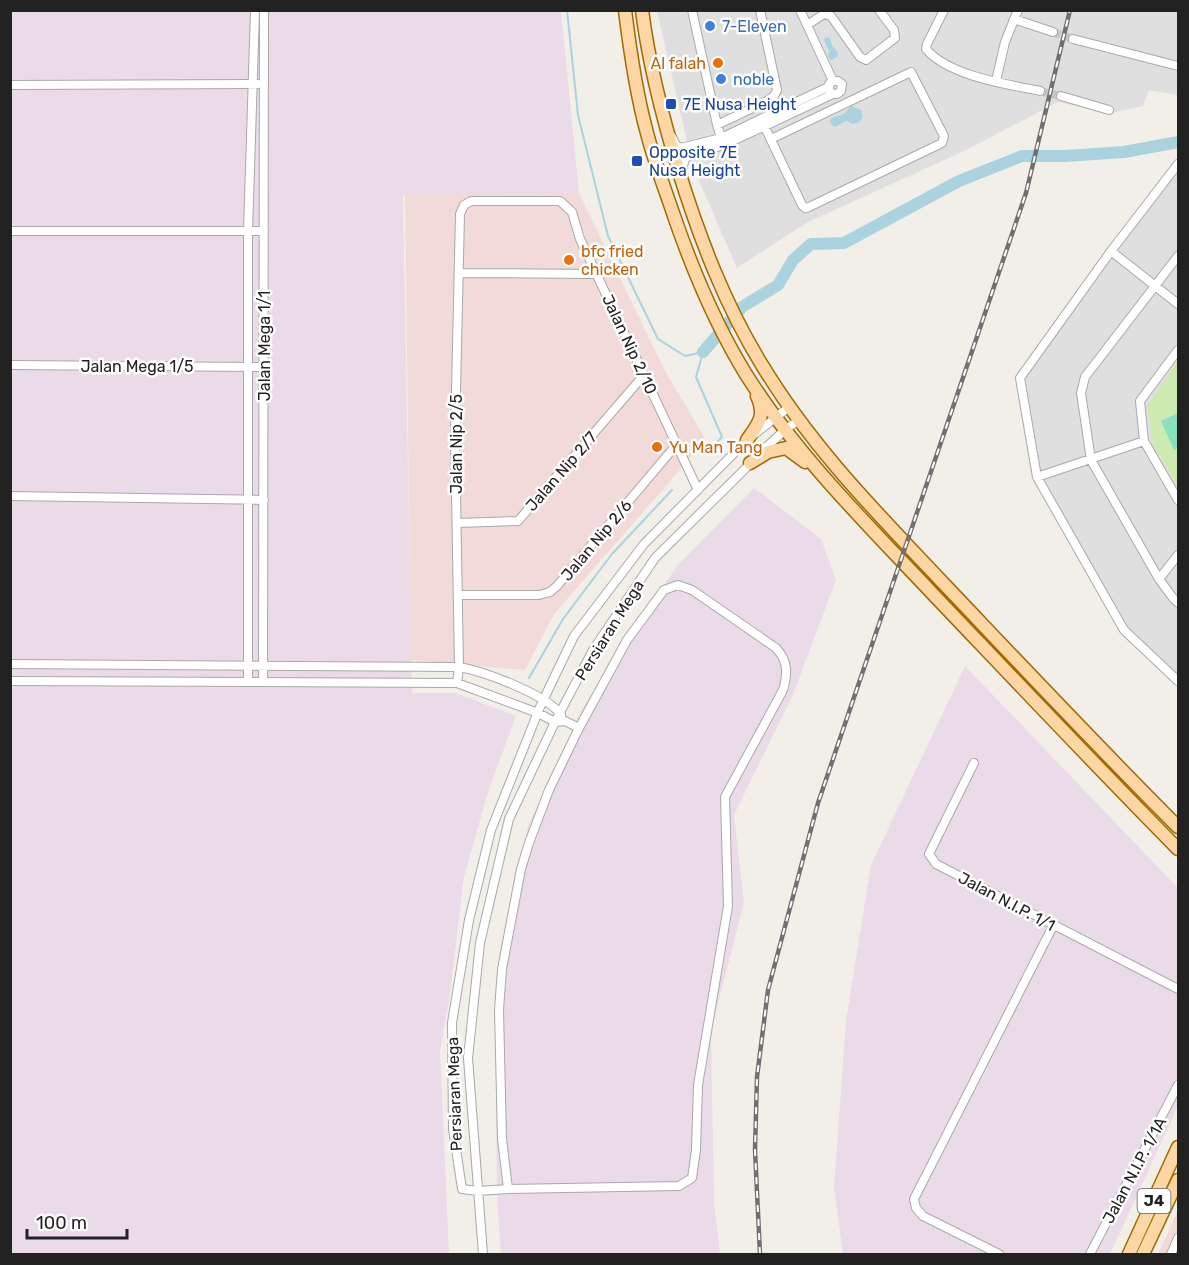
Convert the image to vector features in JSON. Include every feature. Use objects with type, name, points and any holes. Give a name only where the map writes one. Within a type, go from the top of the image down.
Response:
[{"type":"main road","points":[[625,10],[631,56],[647,133],[685,248],[717,323],[762,408],[759,424],[747,440]]},
{"type":"main road","points":[[642,11],[648,54],[665,126],[707,253],[734,315],[762,366],[789,407],[836,469],[1179,827]]},
{"type":"main road","points":[[747,376],[776,417],[825,478],[1009,675],[1179,849]]},
{"type":"main road","points":[[750,464],[768,452],[786,448],[825,478]]},
{"type":"main road","name":"J4","points":[[1130,1254],[1179,1147]]},
{"type":"main road","name":"J4","points":[[1143,1254],[1179,1180]]},
{"type":"street","points":[[248,682],[248,232],[255,10]]},
{"type":"street","name":"Jalan Mega 1/1","points":[[263,682],[264,10]]},
{"type":"street","points":[[692,10],[717,125],[723,141]]},
{"type":"street","points":[[717,125],[767,101],[774,96],[777,90],[760,10]]},
{"type":"street","points":[[681,176],[682,166],[690,155],[763,122],[831,87],[800,10]]},
{"type":"street","points":[[807,25],[824,14],[831,16],[860,57],[866,60],[896,38],[894,30],[879,10]]},
{"type":"street","points":[[944,10],[926,50],[932,57],[979,79],[1040,91]]},
{"type":"street","points":[[996,81],[1005,42],[1018,10]]},
{"type":"street","points":[[1014,19],[1053,32]]},
{"type":"street","points":[[1073,39],[1179,66]]},
{"type":"street","points":[[763,122],[802,205],[809,207],[942,143],[944,136],[911,72],[771,139]]},
{"type":"street","points":[[10,85],[264,83]]},
{"type":"street","points":[[1061,96],[1109,110]]},
{"type":"street","points":[[665,126],[676,145],[681,148],[723,141]]},
{"type":"street","points":[[1179,164],[1111,251],[1020,378],[1038,477],[1124,630],[1179,681]]},
{"type":"street","name":"Jalan Nip 2/10","points":[[464,205],[471,201],[560,201],[572,212],[580,239],[699,490]]},
{"type":"street","name":"Jalan Nip 2/5","points":[[457,682],[459,667],[455,435],[460,214],[464,205]]},
{"type":"street","points":[[10,231],[264,231]]},
{"type":"street","points":[[1111,251],[1179,304]]},
{"type":"street","points":[[1179,256],[1085,376],[1081,393],[1091,460],[1159,579],[1179,603]]},
{"type":"street","points":[[459,273],[596,274]]},
{"type":"street","points":[[1179,350],[1140,401],[1144,441],[1179,500]]},
{"type":"street","name":"Jalan Mega 1/5","points":[[10,366],[264,367]]},
{"type":"street","name":"Jalan Nip 2/7","points":[[457,523],[518,521],[645,375]]},
{"type":"street","name":"Persiaran Mega","points":[[789,407],[747,440],[644,544],[574,636],[538,713],[490,830],[469,920],[452,1023],[453,1128],[462,1189],[478,1191],[468,1058],[480,943],[510,819],[555,722],[593,650],[655,558],[786,429],[799,420]]},
{"type":"street","points":[[1038,477],[1144,441]]},
{"type":"street","name":"Jalan Nip 2/6","points":[[458,595],[539,595],[550,592],[677,444]]},
{"type":"street","points":[[10,496],[264,500]]},
{"type":"street","points":[[1159,579],[1179,555]]},
{"type":"street","points":[[483,1254],[478,1191],[680,1186],[692,1178],[696,1150],[698,1085],[728,906],[725,796],[783,690],[788,675],[782,654],[776,648],[692,590],[678,585],[664,590],[627,640],[579,728],[549,790],[521,869],[502,969],[498,1035],[502,1139],[508,1189]]},
{"type":"street","points":[[10,664],[459,667],[476,670],[544,699],[560,712],[565,721]]},
{"type":"street","points":[[10,681],[457,682],[538,713],[555,722],[565,721],[579,728]]},
{"type":"street","name":"Jalan N.I.P. 1/1","points":[[974,763],[930,854],[932,860],[1053,926],[1179,989]]},
{"type":"street","points":[[999,1254],[923,1216],[915,1208],[914,1199],[1053,926]]},
{"type":"street","name":"Jalan N.I.P. 1/1A","points":[[1090,1254],[1179,1085]]},
{"type":"street","points":[[1171,1254],[1179,1238]]},
{"type":"shaded area","points":[[10,11],[561,11],[579,193],[403,195],[412,693],[456,693],[516,716],[488,792],[464,877],[449,1001],[440,1050],[449,1254],[11,1254]]},
{"type":"shaded area","points":[[657,11],[1178,11],[1178,95],[1149,90],[1143,106],[1112,113],[1058,102],[966,150],[806,223],[737,268],[693,167]]},
{"type":"shaded area","points":[[1178,160],[1178,683],[1121,631],[1032,478],[1015,377],[1074,294]]},
{"type":"shaded area","points":[[579,193],[664,369],[706,440],[554,614],[525,670],[411,660],[405,194]]},
{"type":"shaded area","points":[[754,488],[821,539],[836,580],[792,697],[734,815],[744,903],[711,1030],[714,1202],[720,1254],[501,1254],[497,1197],[495,1000],[528,826],[582,709],[677,566]]},
{"type":"shaded area","points":[[965,666],[1178,888],[1178,1106],[1110,1254],[843,1254],[834,1187],[846,1021],[871,865]]},
{"type":"shaded area","points":[[1178,1210],[1178,1254],[1158,1254]]},
{"type":"green space","points":[[1178,361],[1178,486],[1153,444],[1147,406]]},
{"type":"green space","points":[[1178,413],[1178,448],[1174,450],[1161,421]]},
{"type":"water","points":[[826,37],[830,38],[832,46],[837,51],[838,56],[832,60],[828,57],[829,51],[824,40]]},
{"type":"water","points":[[851,106],[861,110],[863,117],[859,122],[853,124],[846,121],[835,127],[831,124],[830,120],[833,117],[844,114]]},
{"type":"waterway","points":[[567,10],[578,115],[608,236],[658,339],[685,356],[703,352],[696,377],[722,437],[707,453]]},
{"type":"waterway","points":[[703,352],[742,307],[778,285],[793,260],[811,244],[844,243],[959,181],[1022,156],[1124,152],[1178,142]]},
{"type":"waterway","points":[[529,678],[563,619],[612,554],[672,490]]},
{"type":"tunnel","points":[[1053,32],[1073,39]]},
{"type":"tunnel","points":[[1040,91],[1061,96]]},
{"type":"railway","points":[[760,1254],[755,1150],[757,1077],[768,990],[818,803],[1026,193],[1070,10]]},
{"type":"place","name":"7-Eleven","points":[[710,26]]},
{"type":"place","name":"Al falah","points":[[718,63]]},
{"type":"place","name":"noble","points":[[721,79]]},
{"type":"place","name":"7E Nusa Height","points":[[671,104]]},
{"type":"place","name":"Opposite 7E Nusa Height","points":[[637,161]]},
{"type":"place","name":"bfc fried chicken","points":[[569,260]]},
{"type":"place","name":"Yu Man Tang","points":[[657,447]]}]
